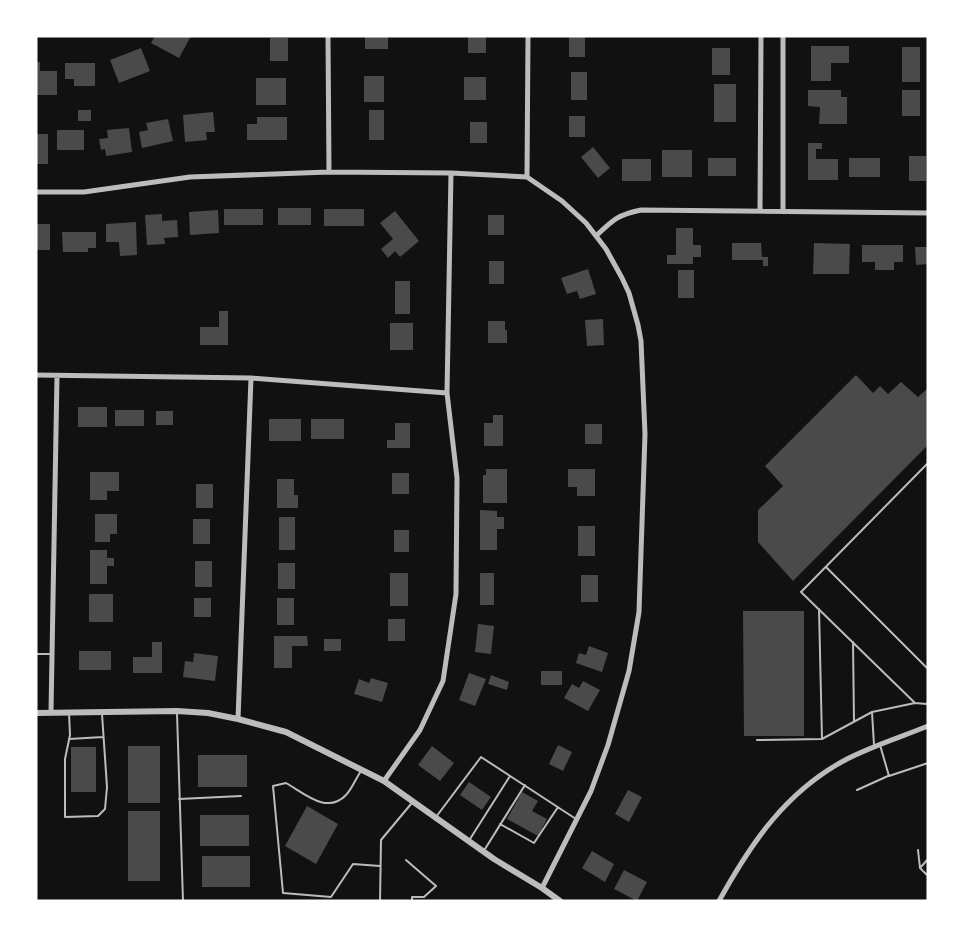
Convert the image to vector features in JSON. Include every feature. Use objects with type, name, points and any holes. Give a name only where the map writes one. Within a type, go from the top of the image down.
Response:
[{"type":"street","points":[[328,36],[329,172]]},
{"type":"street","points":[[528,36],[528,177]]},
{"type":"street","points":[[760,36],[760,211]]},
{"type":"street","points":[[783,36],[783,211]]},
{"type":"street","points":[[36,192],[84,192],[190,177],[329,172],[451,173],[528,177],[574,211],[596,236],[615,263],[634,309],[638,325],[644,446],[639,612],[629,671],[608,745],[591,791],[542,888]]},
{"type":"street","points":[[384,781],[420,730],[443,681],[456,594],[457,478],[447,393],[451,173]]},
{"type":"street","points":[[596,236],[625,213],[640,210],[928,213]]},
{"type":"street","points":[[36,375],[251,378],[447,393]]},
{"type":"street","points":[[51,712],[57,376]]},
{"type":"street","points":[[238,718],[251,378]]},
{"type":"street","points":[[36,713],[102,711],[208,713],[238,718],[286,732],[384,781],[560,901]]},
{"type":"street","points":[[718,901],[759,837],[785,804],[814,779],[846,759],[928,726]]},
{"type":"lane","points":[[915,703],[801,592],[928,463]]},
{"type":"lane","points":[[826,567],[928,669]]},
{"type":"lane","points":[[819,609],[822,739]]},
{"type":"lane","points":[[853,642],[854,722]]},
{"type":"lane","points":[[36,654],[52,654]]},
{"type":"lane","points":[[757,740],[822,739],[872,712],[928,702]]},
{"type":"lane","points":[[69,712],[70,735],[65,759],[65,818],[86,818],[98,816],[105,809],[107,787],[102,711]]},
{"type":"lane","points":[[177,711],[183,901]]},
{"type":"lane","points":[[872,712],[877,746],[889,776]]},
{"type":"lane","points":[[69,739],[103,737]]},
{"type":"lane","points":[[436,818],[481,757],[577,819]]},
{"type":"lane","points":[[857,790],[928,763]]},
{"type":"lane","points":[[362,770],[346,795],[333,803],[320,803],[286,783],[273,786],[283,893],[331,897],[353,864],[380,866]]},
{"type":"lane","points":[[469,841],[510,776]]},
{"type":"lane","points":[[484,851],[525,785]]},
{"type":"lane","points":[[180,799],[240,796]]},
{"type":"lane","points":[[380,901],[381,840],[413,802]]},
{"type":"lane","points":[[500,824],[534,843],[558,807]]},
{"type":"lane","points":[[918,850],[920,868],[928,876]]},
{"type":"lane","points":[[920,868],[928,859]]},
{"type":"lane","points":[[406,860],[436,886],[424,899],[412,897],[412,901]]},
{"type":"building","points":[[155,36],[191,36],[179,58],[151,43]]},
{"type":"building","points":[[365,36],[388,36],[388,49],[365,49]]},
{"type":"building","points":[[468,36],[486,36],[486,53],[468,53]]},
{"type":"building","points":[[569,36],[585,36],[585,57],[569,57]]},
{"type":"building","points":[[270,38],[288,38],[288,61],[270,61]]},
{"type":"building","points":[[811,46],[849,46],[849,63],[831,63],[831,81],[811,81]]},
{"type":"building","points":[[902,47],[920,47],[920,82],[902,82]]},
{"type":"building","points":[[141,48],[150,71],[119,83],[110,60]]},
{"type":"building","points":[[712,48],[730,48],[730,75],[712,75]]},
{"type":"building","points":[[36,62],[40,62],[40,71],[57,71],[57,95],[36,95]]},
{"type":"building","points":[[65,63],[95,63],[95,86],[74,86],[74,79],[65,79]]},
{"type":"building","points":[[571,72],[587,72],[587,100],[571,100]]},
{"type":"building","points":[[364,76],[384,76],[384,102],[364,102]]},
{"type":"building","points":[[464,77],[486,77],[486,100],[464,100]]},
{"type":"building","points":[[256,78],[286,78],[286,105],[256,105]]},
{"type":"building","points":[[714,84],[736,84],[736,122],[714,122]]},
{"type":"building","points":[[808,90],[841,90],[841,97],[847,97],[847,124],[819,124],[820,107],[808,106]]},
{"type":"building","points":[[902,90],[920,90],[920,116],[902,116]]},
{"type":"building","points":[[78,110],[91,110],[91,121],[78,121]]},
{"type":"building","points":[[369,110],[384,110],[384,140],[369,140]]},
{"type":"building","points":[[213,112],[215,132],[206,132],[207,140],[185,142],[183,115]]},
{"type":"building","points":[[569,116],[585,116],[585,137],[569,137]]},
{"type":"building","points":[[257,117],[287,117],[287,140],[247,140],[247,124],[257,124]]},
{"type":"building","points":[[168,119],[173,141],[142,148],[139,132],[148,130],[146,123]]},
{"type":"building","points":[[470,122],[487,122],[487,143],[470,143]]},
{"type":"building","points":[[129,128],[132,152],[106,156],[105,149],[101,150],[99,139],[108,138],[107,130]]},
{"type":"building","points":[[57,130],[84,130],[84,150],[57,150]]},
{"type":"building","points":[[36,134],[48,134],[48,164],[36,164]]},
{"type":"building","points":[[808,143],[822,143],[822,149],[816,149],[816,159],[838,159],[838,180],[808,180]]},
{"type":"building","points":[[593,147],[610,168],[598,178],[581,157]]},
{"type":"building","points":[[662,150],[692,150],[692,177],[662,177]]},
{"type":"building","points":[[909,156],[926,156],[926,181],[909,181]]},
{"type":"building","points":[[708,158],[736,158],[736,176],[708,176]]},
{"type":"building","points":[[849,158],[880,158],[880,177],[849,177]]},
{"type":"building","points":[[622,159],[651,159],[651,181],[622,181]]},
{"type":"building","points":[[278,208],[311,208],[311,225],[278,225]]},
{"type":"building","points":[[224,209],[263,209],[263,225],[224,225]]},
{"type":"building","points":[[324,209],[364,209],[364,226],[324,226]]},
{"type":"building","points":[[218,210],[219,233],[190,235],[189,212]]},
{"type":"building","points":[[395,211],[419,241],[400,257],[395,251],[388,258],[381,249],[393,239],[380,223]]},
{"type":"building","points":[[162,214],[162,221],[177,220],[178,237],[164,238],[165,244],[147,245],[145,215]]},
{"type":"building","points":[[488,215],[504,215],[504,235],[488,235]]},
{"type":"building","points":[[136,222],[137,255],[120,256],[119,242],[106,242],[106,224]]},
{"type":"building","points":[[36,224],[50,224],[50,250],[36,250]]},
{"type":"building","points":[[676,228],[693,228],[693,245],[701,245],[701,257],[693,257],[693,264],[667,264],[667,255],[676,255]]},
{"type":"building","points":[[62,232],[96,232],[96,248],[88,248],[88,252],[63,252]]},
{"type":"building","points":[[732,243],[761,243],[762,257],[768,257],[768,266],[763,266],[763,260],[732,260]]},
{"type":"building","points":[[814,243],[850,244],[849,274],[813,274]]},
{"type":"building","points":[[862,245],[903,245],[903,262],[894,262],[894,270],[875,270],[875,262],[862,262]]},
{"type":"building","points":[[915,247],[928,247],[928,264],[916,265]]},
{"type":"building","points":[[489,261],[504,261],[504,284],[489,284]]},
{"type":"building","points":[[588,269],[596,294],[580,299],[577,291],[567,294],[561,278]]},
{"type":"building","points":[[678,270],[694,270],[694,298],[678,298]]},
{"type":"building","points":[[395,281],[410,281],[410,314],[395,314]]},
{"type":"building","points":[[219,311],[228,311],[228,345],[200,345],[200,327],[219,327]]},
{"type":"building","points":[[603,319],[604,345],[587,346],[585,320]]},
{"type":"building","points":[[488,321],[505,321],[507,343],[488,343]]},
{"type":"building","points":[[390,323],[413,323],[413,350],[390,350]]},
{"type":"building","points":[[856,375],[873,393],[880,386],[888,394],[901,382],[918,397],[928,388],[928,445],[793,581],[758,542],[758,510],[783,486],[765,466]]},
{"type":"building","points":[[78,407],[107,407],[107,427],[78,427]]},
{"type":"building","points":[[115,410],[144,410],[144,426],[115,426]]},
{"type":"building","points":[[156,411],[173,411],[173,425],[156,425]]},
{"type":"building","points":[[493,415],[503,415],[503,446],[484,446],[484,423],[493,423]]},
{"type":"building","points":[[269,419],[301,419],[301,441],[269,441]]},
{"type":"building","points":[[311,419],[344,419],[344,439],[311,439]]},
{"type":"building","points":[[395,423],[410,423],[410,448],[387,448],[387,440],[395,440]]},
{"type":"building","points":[[585,424],[602,424],[602,444],[585,444]]},
{"type":"building","points":[[486,469],[507,469],[507,503],[483,503],[483,475],[486,475]]},
{"type":"building","points":[[568,469],[595,469],[595,496],[577,496],[577,487],[568,487]]},
{"type":"building","points":[[90,472],[119,472],[119,491],[107,491],[107,500],[90,500]]},
{"type":"building","points":[[392,473],[409,473],[409,494],[392,494]]},
{"type":"building","points":[[277,479],[294,479],[294,495],[298,495],[298,508],[277,508]]},
{"type":"building","points":[[196,484],[213,484],[213,508],[196,508]]},
{"type":"building","points":[[480,510],[497,511],[497,517],[504,517],[504,529],[497,529],[497,550],[480,550]]},
{"type":"building","points":[[95,514],[117,514],[117,534],[110,534],[110,542],[95,542]]},
{"type":"building","points":[[279,517],[295,517],[295,550],[279,550]]},
{"type":"building","points":[[193,519],[210,519],[210,544],[193,544]]},
{"type":"building","points":[[578,526],[595,526],[595,556],[578,556]]},
{"type":"building","points":[[394,530],[409,530],[409,552],[394,552]]},
{"type":"building","points":[[90,550],[107,550],[107,558],[114,558],[114,566],[107,566],[107,584],[90,584]]},
{"type":"building","points":[[195,561],[212,561],[212,587],[195,587]]},
{"type":"building","points":[[278,563],[295,563],[295,589],[278,589]]},
{"type":"building","points":[[390,573],[408,573],[408,606],[390,606]]},
{"type":"building","points":[[480,573],[494,573],[494,605],[480,605]]},
{"type":"building","points":[[581,575],[598,575],[598,602],[581,602]]},
{"type":"building","points":[[89,594],[113,594],[113,622],[89,622]]},
{"type":"building","points":[[194,598],[211,598],[211,617],[194,617]]},
{"type":"building","points":[[277,598],[294,598],[294,625],[277,625]]},
{"type":"building","points":[[743,611],[804,611],[804,736],[744,736]]},
{"type":"building","points":[[388,619],[405,619],[405,641],[388,641]]},
{"type":"building","points":[[478,624],[494,626],[491,654],[475,652]]},
{"type":"building","points":[[274,636],[307,636],[308,646],[292,646],[292,668],[274,668]]},
{"type":"building","points":[[324,639],[341,639],[341,651],[324,651]]},
{"type":"building","points":[[152,642],[162,642],[162,673],[133,673],[133,657],[152,657]]},
{"type":"building","points":[[589,646],[608,653],[602,672],[576,663],[579,653],[586,655]]},
{"type":"building","points":[[79,651],[111,651],[111,670],[79,670]]},
{"type":"building","points":[[194,653],[218,656],[215,681],[183,677],[185,661],[193,662]]},
{"type":"building","points":[[541,671],[562,671],[562,685],[541,685]]},
{"type":"building","points":[[469,673],[486,679],[475,706],[459,700]]},
{"type":"building","points":[[491,675],[509,682],[507,690],[488,684]]},
{"type":"building","points":[[371,678],[388,683],[382,702],[354,694],[359,679],[369,683]]},
{"type":"building","points":[[583,681],[600,690],[588,711],[564,698],[572,684],[579,688]]},
{"type":"building","points":[[558,745],[572,752],[563,771],[549,764]]},
{"type":"building","points":[[128,746],[160,746],[160,803],[128,803]]},
{"type":"building","points":[[432,746],[454,763],[440,781],[418,765]]},
{"type":"building","points":[[71,747],[96,747],[96,792],[71,792]]},
{"type":"building","points":[[198,755],[247,755],[247,787],[198,787]]},
{"type":"building","points":[[469,782],[491,797],[482,810],[460,795]]},
{"type":"building","points":[[628,790],[642,797],[629,822],[615,814]]},
{"type":"building","points":[[522,792],[538,801],[532,811],[547,819],[538,836],[507,819]]},
{"type":"building","points":[[307,806],[338,824],[316,864],[285,846]]},
{"type":"building","points":[[128,811],[160,811],[160,881],[128,881]]},
{"type":"building","points":[[200,815],[249,815],[249,846],[200,846]]},
{"type":"building","points":[[592,851],[614,864],[605,882],[582,868]]},
{"type":"building","points":[[202,856],[250,856],[250,887],[202,887]]},
{"type":"building","points":[[624,870],[647,882],[637,901],[614,889]]}]
